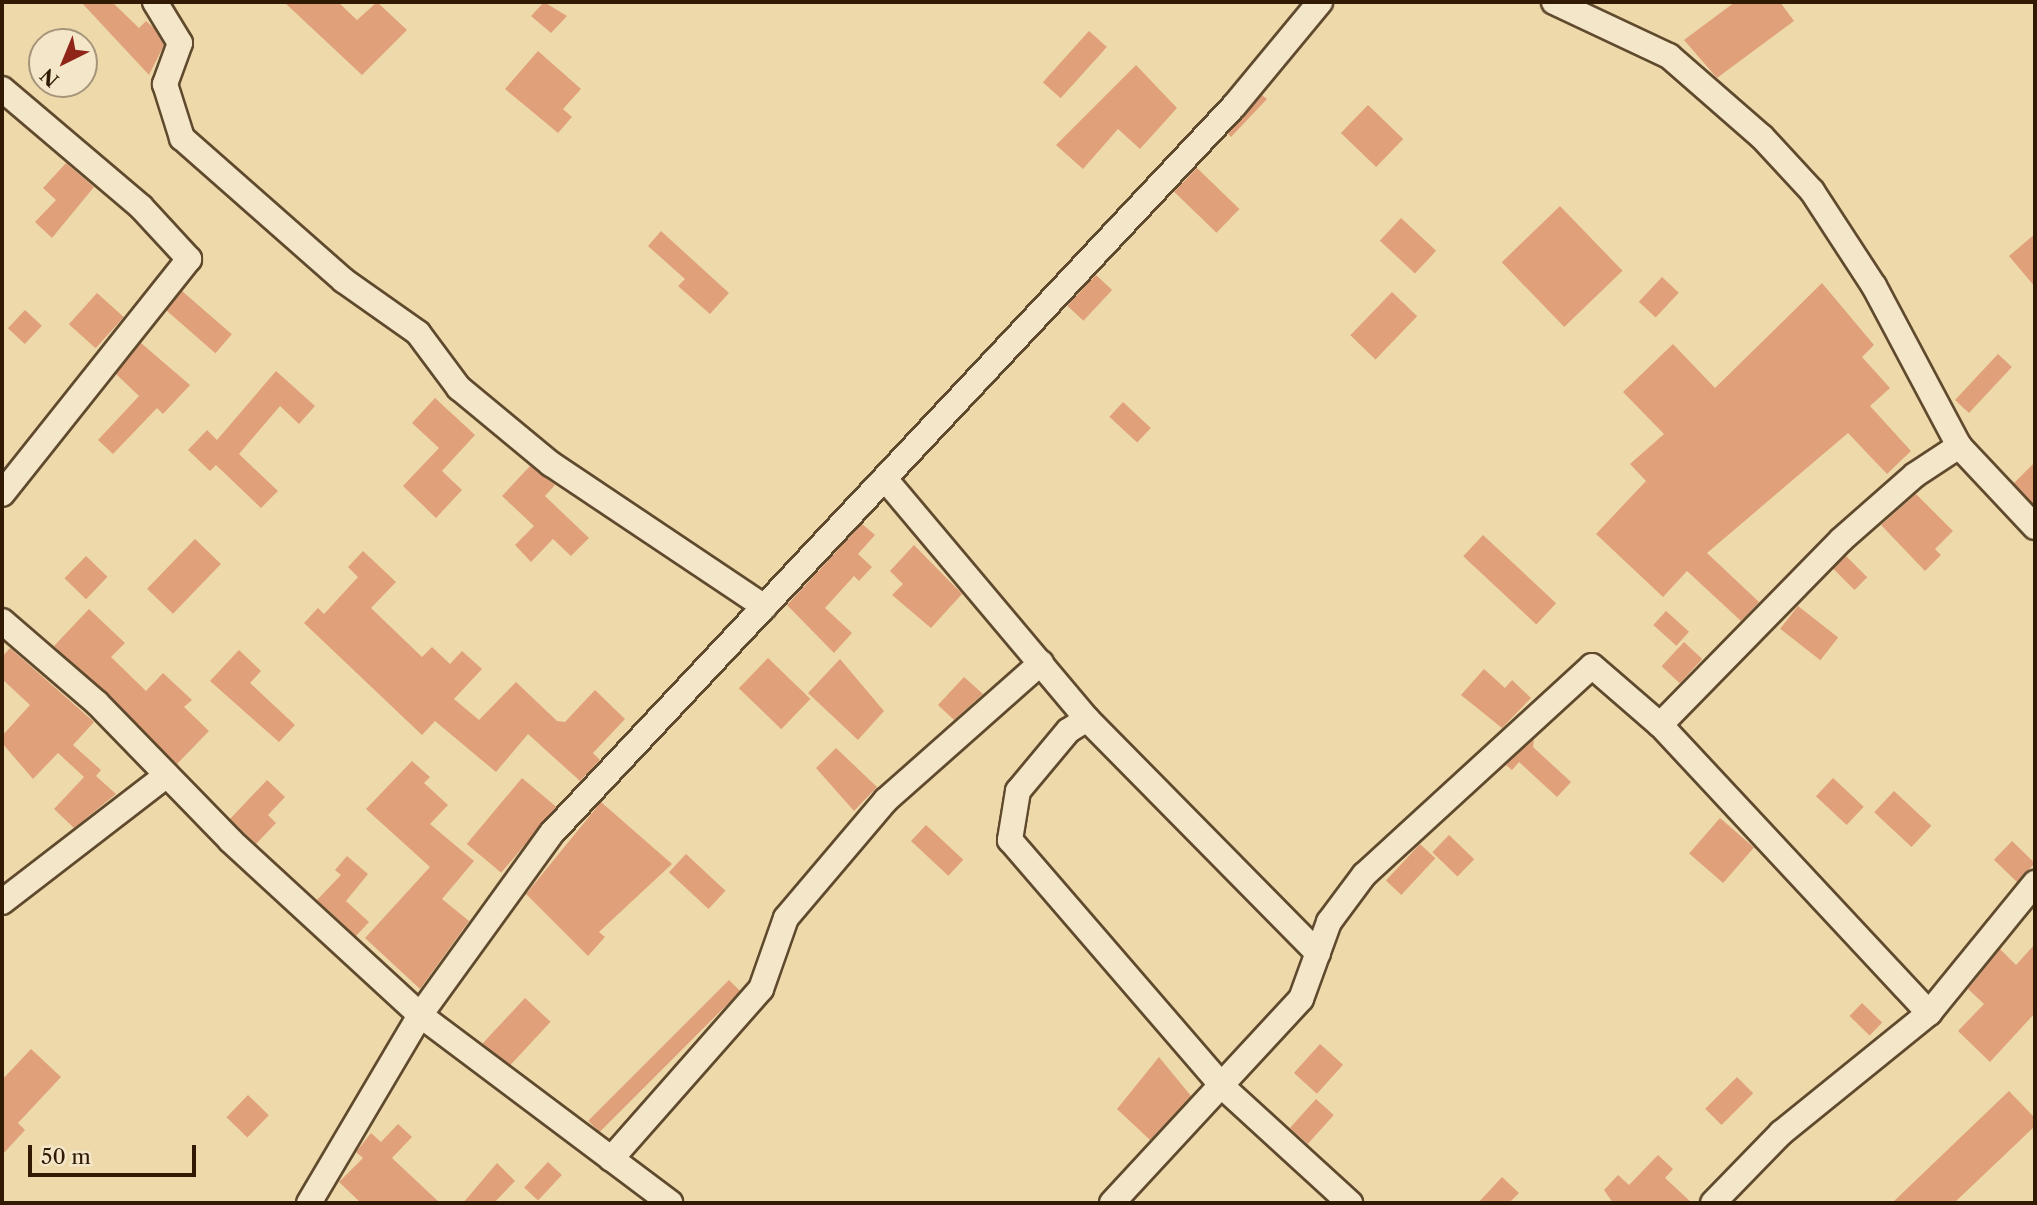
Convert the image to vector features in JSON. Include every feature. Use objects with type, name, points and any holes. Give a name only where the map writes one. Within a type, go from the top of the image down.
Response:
[{"type":"street","points":[[155,2],[180,43],[165,84],[182,138],[343,280],[418,333],[459,388],[551,464],[765,607]]},
{"type":"street","points":[[309,1203],[419,1015],[551,834],[1234,106],[1320,2]]},
{"type":"street","points":[[1554,2],[1669,56],[1762,137],[1812,191],[1874,286],[1959,446],[2035,527]]},
{"type":"street","points":[[2,89],[141,207],[189,260],[2,495]]},
{"type":"street","points":[[1660,725],[1841,540],[1915,475],[1959,446]]},
{"type":"street","points":[[885,479],[1087,719],[1318,953]]},
{"type":"street","points":[[2,621],[97,703],[167,775],[419,1015],[670,1203]]},
{"type":"street","points":[[611,1159],[761,989],[786,918],[886,800],[1041,663]]},
{"type":"street","points":[[1112,1203],[1224,1088],[1301,999],[1329,922],[1364,874],[1592,666],[1660,725],[1929,1013]]},
{"type":"street","points":[[1087,719],[1068,731],[1018,791],[1010,840],[1224,1088],[1350,1203]]},
{"type":"street","points":[[2,902],[167,775]]},
{"type":"street","points":[[1713,1203],[1782,1133],[1929,1013],[2035,883]]},
{"type":"building","points":[[81,2],[112,2],[139,28],[146,21],[154,28],[164,45],[149,75]]},
{"type":"building","points":[[284,2],[338,2],[357,20],[377,2],[407,30],[362,75]]},
{"type":"building","points":[[544,2],[567,16],[551,33],[531,16]]},
{"type":"building","points":[[1735,2],[1780,2],[1794,21],[1717,78],[1684,40]]},
{"type":"building","points":[[1089,31],[1107,47],[1061,98],[1043,82]]},
{"type":"building","points":[[538,51],[581,89],[563,109],[572,117],[558,133],[505,89]]},
{"type":"building","points":[[1136,65],[1177,108],[1140,149],[1118,129],[1083,169],[1056,145]]},
{"type":"building","points":[[1262,95],[1267,99],[1231,137],[1228,134]]},
{"type":"building","points":[[1368,105],[1403,139],[1376,167],[1341,133]]},
{"type":"building","points":[[66,163],[94,187],[52,238],[35,222],[56,200],[43,188]]},
{"type":"building","points":[[1197,168],[1239,209],[1217,233],[1174,192]]},
{"type":"building","points":[[1560,206],[1623,271],[1564,327],[1502,262]]},
{"type":"building","points":[[1401,218],[1436,251],[1415,273],[1380,241]]},
{"type":"building","points":[[661,231],[729,293],[710,314],[678,286],[685,279],[648,246]]},
{"type":"building","points":[[2035,234],[2035,287],[2009,256]]},
{"type":"building","points":[[1096,275],[1112,290],[1083,321],[1067,306]]},
{"type":"building","points":[[1662,277],[1679,293],[1656,318],[1639,302]]},
{"type":"building","points":[[1822,283],[1874,345],[1862,357],[1890,388],[1870,406],[1911,451],[1887,474],[1848,433],[1707,553],[1759,602],[1741,621],[1687,571],[1663,597],[1596,534],[1646,481],[1630,464],[1664,434],[1623,392],[1673,344],[1715,388]]},
{"type":"building","points":[[182,291],[232,334],[215,353],[166,310]]},
{"type":"building","points":[[1392,292],[1417,316],[1375,359],[1350,335]]},
{"type":"building","points":[[97,293],[124,317],[96,348],[69,324]]},
{"type":"building","points":[[25,310],[42,326],[25,344],[8,328]]},
{"type":"building","points":[[141,343],[190,385],[163,414],[157,408],[113,454],[98,440],[139,396],[116,374]]},
{"type":"building","points":[[1998,354],[2012,367],[1969,413],[1955,400]]},
{"type":"building","points":[[276,371],[315,406],[299,424],[280,406],[239,454],[278,491],[261,508],[216,465],[210,471],[188,450],[207,430],[217,440]]},
{"type":"building","points":[[435,398],[475,435],[442,471],[462,490],[436,518],[403,486],[439,448],[412,423]]},
{"type":"building","points":[[1123,402],[1151,428],[1137,443],[1109,417]]},
{"type":"building","points":[[2035,462],[2035,506],[2014,483]]},
{"type":"building","points":[[530,466],[555,485],[545,496],[589,538],[571,556],[553,539],[531,562],[515,545],[534,526],[502,496]]},
{"type":"building","points":[[1916,494],[1953,531],[1935,549],[1941,555],[1925,571],[1881,525]]},
{"type":"building","points":[[862,524],[875,535],[858,554],[872,567],[859,581],[854,576],[825,608],[852,633],[834,653],[787,605]]},
{"type":"building","points":[[1483,535],[1556,603],[1536,624],[1463,556]]},
{"type":"building","points":[[195,539],[221,564],[173,614],[147,589]]},
{"type":"building","points":[[914,545],[962,594],[931,628],[892,595],[903,584],[890,571]]},
{"type":"building","points":[[363,551],[396,582],[371,608],[422,657],[432,647],[450,664],[462,651],[482,669],[454,699],[479,720],[516,682],[557,721],[565,722],[595,690],[625,719],[593,753],[600,760],[580,781],[528,734],[496,772],[435,721],[422,735],[304,623],[318,608],[324,614],[358,577],[348,567]]},
{"type":"building","points":[[86,556],[108,577],[86,599],[64,578]]},
{"type":"building","points":[[1846,556],[1867,577],[1854,590],[1833,569]]},
{"type":"building","points":[[1798,606],[1838,637],[1820,660],[1780,629]]},
{"type":"building","points":[[89,609],[125,643],[111,657],[146,691],[163,673],[192,700],[184,707],[209,731],[177,764],[54,646]]},
{"type":"building","points":[[1666,611],[1689,632],[1676,646],[1653,625]]},
{"type":"building","points":[[1684,642],[1702,659],[1680,683],[1661,666]]},
{"type":"building","points":[[10,648],[94,722],[73,745],[101,770],[96,776],[116,794],[74,828],[54,809],[84,777],[58,753],[33,779],[2,743],[2,736],[30,705],[2,679],[2,657]]},
{"type":"building","points":[[239,650],[261,671],[250,683],[295,725],[279,742],[210,681]]},
{"type":"building","points":[[768,658],[810,699],[781,729],[739,688]]},
{"type":"building","points":[[840,659],[884,711],[858,740],[808,693]]},
{"type":"building","points":[[1484,669],[1505,688],[1512,680],[1531,698],[1502,728],[1461,695]]},
{"type":"building","points":[[964,677],[983,694],[954,720],[938,705]]},
{"type":"building","points":[[1534,739],[1533,747],[1571,782],[1557,797],[1519,762],[1512,770],[1506,765]]},
{"type":"building","points":[[836,748],[877,787],[854,811],[816,768]]},
{"type":"building","points":[[412,761],[430,777],[424,783],[448,805],[430,824],[474,861],[442,899],[469,921],[420,989],[365,938],[430,867],[366,809]]},
{"type":"building","points":[[522,778],[556,807],[501,873],[467,844]]},
{"type":"building","points":[[1833,778],[1864,807],[1847,825],[1816,796]]},
{"type":"building","points":[[267,780],[285,797],[268,815],[276,823],[256,844],[230,819]]},
{"type":"building","points":[[1894,791],[1931,826],[1912,847],[1874,812]]},
{"type":"building","points":[[601,802],[672,864],[599,932],[605,937],[588,956],[526,894]]},
{"type":"building","points":[[1720,818],[1754,848],[1723,883],[1689,853]]},
{"type":"building","points":[[926,825],[963,860],[948,876],[911,841]]},
{"type":"building","points":[[1449,835],[1474,859],[1458,877],[1432,852]]},
{"type":"building","points":[[2012,841],[2035,863],[2017,882],[1994,860]]},
{"type":"building","points":[[1420,844],[1435,858],[1401,895],[1386,881]]},
{"type":"building","points":[[686,854],[725,891],[708,909],[669,872]]},
{"type":"building","points":[[347,856],[368,874],[346,901],[369,922],[356,936],[317,900],[341,875],[335,870]]},
{"type":"building","points":[[2035,944],[2035,1013],[1990,1062],[1958,1031],[1984,1004],[1968,989],[2000,949],[2016,965]]},
{"type":"building","points":[[729,980],[740,991],[600,1132],[588,1121]]},
{"type":"building","points":[[525,998],[551,1022],[508,1067],[483,1043]]},
{"type":"building","points":[[1862,1003],[1882,1022],[1870,1035],[1849,1016]]},
{"type":"building","points":[[1320,1044],[1343,1065],[1317,1094],[1294,1073]]},
{"type":"building","points":[[31,1049],[61,1077],[18,1123],[25,1130],[2,1155],[2,1080]]},
{"type":"building","points":[[1159,1057],[1191,1096],[1150,1140],[1117,1109]]},
{"type":"building","points":[[1737,1077],[1753,1093],[1721,1125],[1705,1109]]},
{"type":"building","points":[[2009,1091],[2035,1118],[2035,1126],[1954,1203],[1892,1203]]},
{"type":"building","points":[[248,1095],[269,1115],[247,1137],[226,1117]]},
{"type":"building","points":[[1316,1099],[1334,1115],[1308,1144],[1290,1128]]},
{"type":"building","points":[[398,1124],[412,1137],[392,1158],[440,1203],[361,1203],[339,1182],[363,1158],[356,1152],[371,1133],[381,1142]]},
{"type":"building","points":[[1658,1155],[1673,1169],[1665,1178],[1692,1203],[1613,1203],[1604,1190],[1618,1175],[1629,1185]]},
{"type":"building","points":[[548,1162],[562,1175],[538,1201],[524,1188]]},
{"type":"building","points":[[497,1163],[515,1181],[494,1203],[463,1203]]},
{"type":"building","points":[[1502,1177],[1519,1193],[1509,1203],[1478,1203]]}]
